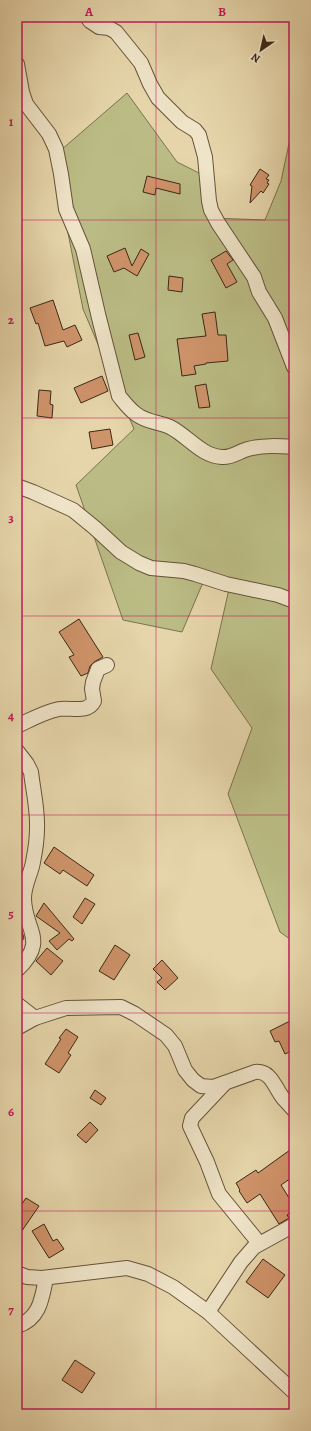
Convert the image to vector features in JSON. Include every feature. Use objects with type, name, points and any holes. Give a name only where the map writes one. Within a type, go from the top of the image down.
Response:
[{"type":"street","points":[[87,17],[99,27],[109,28],[116,32],[141,63],[150,84],[161,102],[182,122],[200,135],[205,157],[211,210],[254,277],[259,292],[275,318],[294,367]]},
{"type":"street","points":[[17,64],[22,92],[26,104],[49,134],[56,149],[66,209],[83,249],[102,332],[119,396],[141,417],[169,427],[214,456],[228,457],[248,449],[265,446],[294,447]]},
{"type":"street","points":[[17,486],[73,510],[121,552],[139,563],[151,568],[195,574],[226,584],[278,595],[294,601]]},
{"type":"street","points":[[17,726],[33,718],[59,709],[82,709],[89,707],[94,701],[92,686],[98,671],[107,665]]},
{"type":"street","points":[[17,751],[27,764],[30,772],[37,829],[33,863],[20,898],[30,923],[34,940],[28,959],[17,970]]},
{"type":"street","points":[[17,1004],[35,1018]]},
{"type":"street","points":[[17,1028],[35,1018],[66,1008],[116,1007],[125,1009],[166,1035],[175,1046],[190,1077],[201,1086],[213,1087],[255,1072],[262,1072],[268,1076],[294,1110]]},
{"type":"street","points":[[225,1083],[192,1118],[190,1126],[207,1162],[219,1194],[259,1243]]},
{"type":"street","points":[[208,1312],[241,1262],[254,1247],[294,1225]]},
{"type":"street","points":[[17,1273],[31,1278],[46,1278],[122,1268],[132,1269],[154,1277],[173,1287],[208,1312],[292,1389]]},
{"type":"street","points":[[17,1326],[25,1323],[36,1314],[40,1305],[46,1278]]},
{"type":"green space","points":[[127,93],[177,162],[201,174],[212,218],[265,220],[281,181],[294,120],[294,942],[280,932],[228,794],[252,728],[211,669],[229,589],[204,580],[182,632],[123,620],[76,485],[134,429],[83,309],[53,157]]},
{"type":"building","points":[[260,169],[269,175],[266,179],[269,180],[267,183],[269,184],[263,193],[261,191],[250,203],[252,186],[250,185]]},
{"type":"building","points":[[147,176],[180,184],[180,194],[156,188],[155,195],[143,192]]},
{"type":"building","points":[[125,248],[132,266],[141,249],[149,254],[137,276],[124,268],[114,272],[107,256]]},
{"type":"building","points":[[226,251],[233,260],[227,264],[237,282],[226,288],[211,260]]},
{"type":"building","points":[[169,276],[183,278],[182,292],[168,290]]},
{"type":"building","points":[[53,300],[63,330],[75,325],[82,340],[67,347],[64,341],[45,346],[38,323],[36,324],[30,308]]},
{"type":"building","points":[[215,312],[218,335],[226,335],[228,361],[206,363],[194,366],[196,374],[182,376],[177,339],[206,336],[202,314]]},
{"type":"building","points":[[138,333],[145,357],[135,360],[129,335]]},
{"type":"building","points":[[102,376],[108,391],[81,403],[74,388]]},
{"type":"building","points":[[206,384],[210,407],[199,408],[195,386]]},
{"type":"building","points":[[39,390],[51,391],[50,404],[53,405],[52,418],[37,416]]},
{"type":"building","points":[[110,429],[113,445],[92,449],[89,432]]},
{"type":"building","points":[[79,619],[103,657],[90,666],[88,673],[81,676],[69,657],[74,655],[59,632]]},
{"type":"building","points":[[54,847],[94,875],[87,886],[63,870],[60,874],[44,863]]},
{"type":"building","points":[[85,898],[95,904],[82,924],[73,917]]},
{"type":"building","points":[[44,903],[74,939],[72,941],[69,939],[57,950],[49,941],[60,933],[36,916]]},
{"type":"building","points":[[17,924],[21,928],[24,938],[17,948]]},
{"type":"building","points":[[115,945],[130,955],[114,980],[99,971]]},
{"type":"building","points":[[47,948],[63,961],[51,975],[36,961]]},
{"type":"building","points":[[162,960],[178,978],[165,990],[157,982],[162,978],[153,969]]},
{"type":"building","points":[[294,1019],[294,1050],[285,1054],[279,1041],[275,1042],[270,1031]]},
{"type":"building","points":[[66,1029],[78,1037],[68,1053],[71,1055],[59,1073],[45,1064],[61,1039],[59,1038]]},
{"type":"building","points":[[95,1090],[106,1098],[101,1105],[90,1098]]},
{"type":"building","points":[[90,1122],[98,1130],[86,1143],[77,1135]]},
{"type":"building","points":[[290,1150],[294,1155],[294,1176],[281,1185],[294,1206],[294,1210],[287,1215],[289,1218],[279,1224],[260,1194],[247,1203],[239,1191],[240,1190],[236,1183],[256,1170],[258,1173]]},
{"type":"building","points":[[26,1198],[39,1206],[17,1238],[17,1211]]},
{"type":"building","points":[[44,1224],[53,1241],[57,1239],[64,1249],[49,1258],[32,1231]]},
{"type":"building","points":[[263,1259],[285,1275],[268,1298],[246,1282]]},
{"type":"building","points":[[75,1360],[95,1373],[82,1393],[62,1380]]}]
